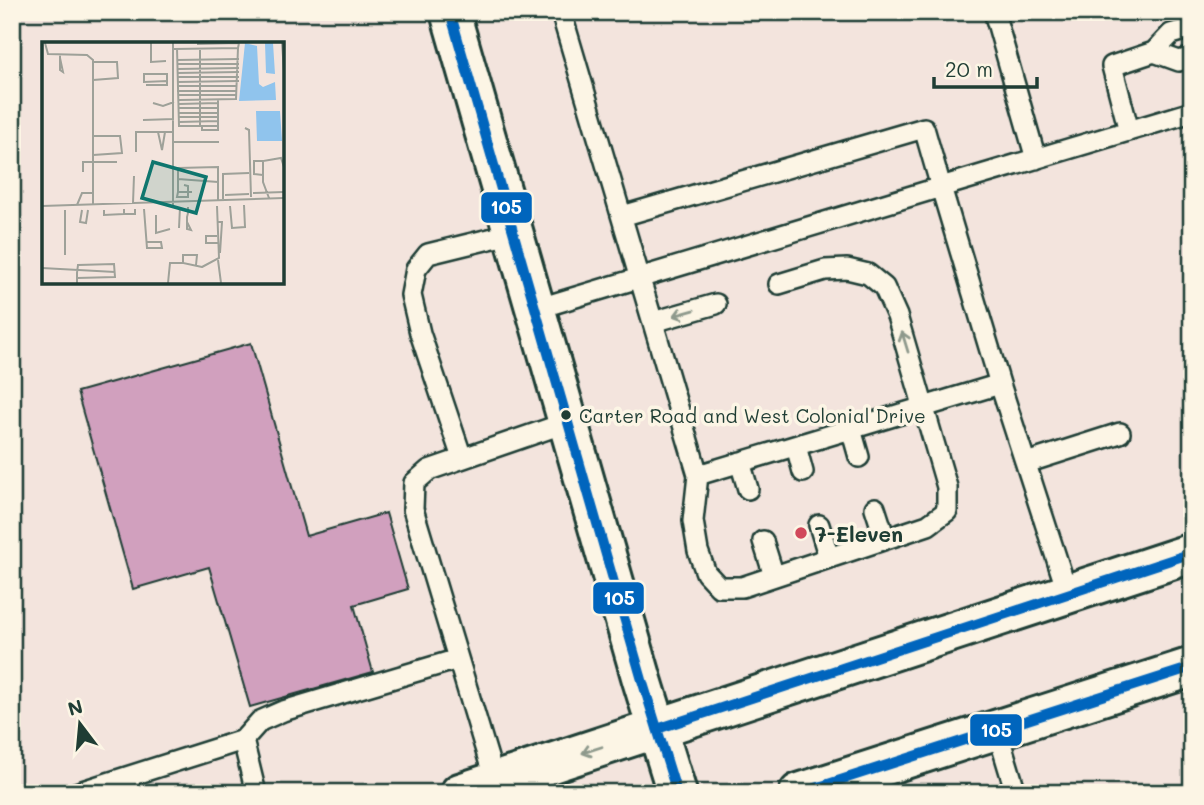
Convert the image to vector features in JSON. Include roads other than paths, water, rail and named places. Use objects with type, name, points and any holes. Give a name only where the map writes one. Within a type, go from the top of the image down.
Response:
[{"type":"main road","points":[[450,12],[677,793]]},
{"type":"main road","points":[[478,787],[1192,553]]},
{"type":"main road","points":[[822,789],[1192,667]]},
{"type":"lane","points":[[561,12],[698,475],[693,521],[698,551],[706,572],[719,587],[742,587],[928,525],[947,511],[947,486],[925,407],[897,316],[884,287],[868,274],[847,270],[825,270],[779,284]]},
{"type":"lane","points":[[994,12],[1036,159]]},
{"type":"lane","points":[[1129,131],[1112,66],[1154,52],[1171,34],[1192,28]]},
{"type":"lane","points":[[1154,52],[1179,61],[1192,57]]},
{"type":"lane","points":[[536,309],[1192,112]]},
{"type":"lane","points":[[622,216],[924,128],[1000,384],[1068,594]]},
{"type":"lane","points":[[462,458],[420,333],[411,295],[416,269],[428,254],[514,233]]},
{"type":"lane","points":[[653,322],[716,303]]},
{"type":"lane","points":[[698,475],[1000,384]]},
{"type":"lane","points":[[478,787],[458,659],[413,509],[414,484],[429,470],[568,422]]},
{"type":"lane","points":[[851,429],[859,457]]},
{"type":"lane","points":[[1026,463],[1120,433]]},
{"type":"lane","points":[[796,446],[803,472]]},
{"type":"lane","points":[[740,462],[748,489]]},
{"type":"lane","points":[[875,508],[885,539]]},
{"type":"lane","points":[[819,525],[829,558]]},
{"type":"lane","points":[[764,541],[774,576]]},
{"type":"lane","points":[[76,793],[243,740],[260,721],[283,711],[458,659]]},
{"type":"lane","points":[[997,730],[1016,793]]},
{"type":"lane","points":[[243,740],[256,793]]},
{"type":"place","name":"Carter Road and West Colonial Drive","points":[[566,415]]},
{"type":"place","name":"7-Eleven","points":[[801,533]]}]
